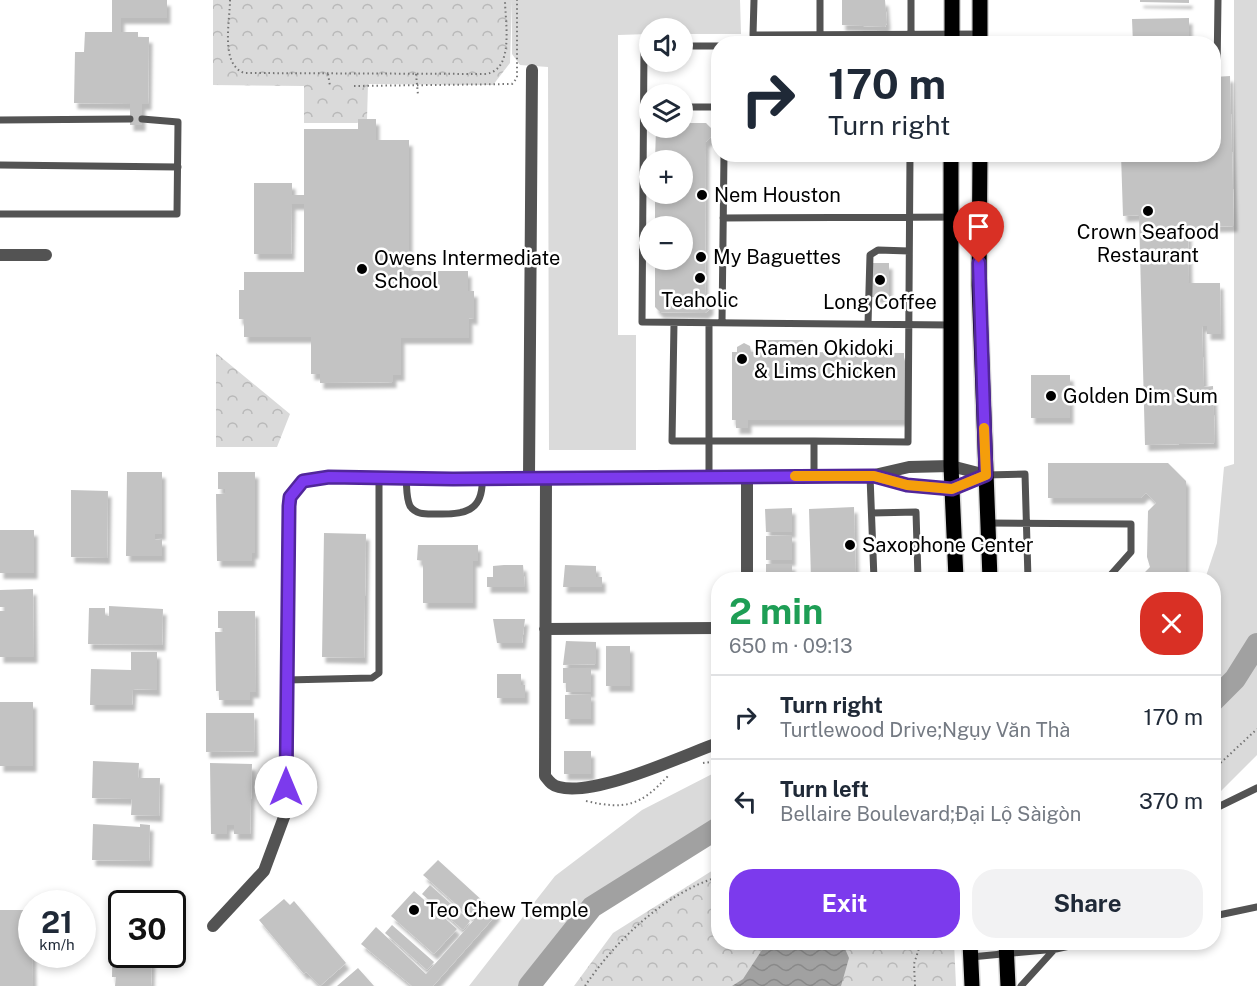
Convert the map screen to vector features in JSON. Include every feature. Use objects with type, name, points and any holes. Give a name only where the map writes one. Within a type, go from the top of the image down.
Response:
[{"type":"main road","points":[[952,0],[952,36]]},
{"type":"main road","points":[[980,0],[980,36]]},
{"type":"main road","points":[[951,162],[951,466],[956,572]]},
{"type":"main road","points":[[980,162],[979,217],[990,572]]},
{"type":"main road","points":[[971,950],[972,986]]},
{"type":"main road","points":[[1006,950],[1008,986]]},
{"type":"street","points":[[529,477],[532,70]]},
{"type":"street","points":[[0,255],[46,255]]},
{"type":"street","points":[[213,926],[264,871],[286,809],[290,497],[303,481],[329,477],[872,476],[909,467],[951,466],[986,475]]},
{"type":"street","points":[[872,476],[907,485],[952,489],[986,475]]},
{"type":"street","points":[[747,477],[747,572]]},
{"type":"street","points":[[546,478],[545,776],[552,785],[560,788],[595,787],[711,746]]},
{"type":"street","points":[[544,629],[711,628]]},
{"type":"lane","points":[[754,0],[753,35],[921,36]]},
{"type":"lane","points":[[820,0],[820,34]]},
{"type":"lane","points":[[911,0],[911,35]]},
{"type":"lane","points":[[1218,0],[1218,36]]},
{"type":"lane","points":[[693,46],[711,46]]},
{"type":"lane","points":[[693,107],[711,107]]},
{"type":"lane","points":[[0,120],[130,119]]},
{"type":"lane","points":[[0,214],[177,214],[178,122],[142,119]]},
{"type":"lane","points":[[645,138],[642,322],[951,325]]},
{"type":"lane","points":[[722,323],[724,162]]},
{"type":"lane","points":[[674,323],[672,441],[908,442],[910,162]]},
{"type":"lane","points":[[0,165],[178,167]]},
{"type":"lane","points":[[723,218],[979,217]]},
{"type":"lane","points":[[868,324],[870,255],[878,250],[909,251]]},
{"type":"lane","points":[[708,323],[708,477]]},
{"type":"lane","points":[[814,441],[814,476]]},
{"type":"lane","points":[[986,475],[1025,474],[1028,572]]},
{"type":"lane","points":[[872,476],[874,572]]},
{"type":"lane","points":[[286,680],[372,678],[379,673],[379,478]]},
{"type":"lane","points":[[406,478],[407,498],[414,510],[421,514],[460,515],[469,510],[479,498],[482,478]]},
{"type":"lane","points":[[872,513],[916,512],[918,572]]},
{"type":"lane","points":[[988,523],[1131,524],[1131,552],[1113,572]]},
{"type":"lane","points":[[1221,806],[1257,788]]},
{"type":"lane","points":[[1221,915],[1257,907]]},
{"type":"lane","points":[[1021,986],[1055,950]]},
{"type":"path","points":[[230,0],[230,59],[236,70],[244,73],[485,75],[499,69],[505,54],[505,0]]},
{"type":"path","points":[[354,86],[508,86],[516,82],[518,0]]},
{"type":"path","points":[[328,74],[330,86]]},
{"type":"path","points":[[416,74],[417,95]]},
{"type":"path","points":[[1221,762],[1257,729]]},
{"type":"path","points":[[701,763],[711,762]]},
{"type":"path","points":[[580,789],[579,797],[585,800],[605,805],[630,805],[648,796],[674,771]]},
{"type":"path","points":[[585,986],[607,957],[648,918],[696,884],[711,879]]},
{"type":"path","points":[[915,986],[914,964],[918,950]]},
{"type":"green space","points":[[213,0],[512,0],[510,63],[493,85],[368,84],[367,119],[357,123],[304,123],[304,86],[213,85]]},
{"type":"green space","points":[[512,0],[740,0],[741,34],[693,34],[693,18],[639,18],[639,34],[618,35],[618,335],[636,335],[636,450],[549,450],[548,67],[520,65],[512,54]]},
{"type":"green space","points":[[1234,0],[1257,0],[1257,755],[1221,791],[1221,572],[1207,572],[1217,543],[1224,467],[1234,464]]},
{"type":"green space","points":[[216,353],[290,414],[277,447],[216,447]]},
{"type":"green space","points":[[711,775],[711,842],[605,905],[561,956],[539,986],[469,986],[555,876],[642,810]]},
{"type":"green space","points":[[711,871],[711,950],[954,950],[956,986],[574,986],[613,933]]},
{"type":"water","points":[[762,950],[846,950],[849,958],[841,986],[732,986],[743,979]]},
{"type":"building","points":[[112,0],[167,0],[167,18],[121,18],[121,32],[138,32],[138,37],[149,37],[148,104],[142,104],[142,125],[130,125],[130,104],[74,103],[75,52],[84,52],[85,32],[112,32]]},
{"type":"building","points":[[842,0],[885,0],[887,23],[885,27],[842,25]]},
{"type":"building","points":[[1140,0],[1189,0],[1189,3],[1140,2]]},
{"type":"building","points":[[1189,18],[1189,36],[1133,36],[1132,19]]},
{"type":"building","points":[[1230,76],[1234,226],[1188,227],[1189,283],[1220,283],[1221,334],[1207,334],[1207,326],[1202,326],[1204,387],[1213,386],[1215,443],[1145,445],[1139,215],[1123,216],[1121,162],[1221,162],[1221,77]]},
{"type":"building","points":[[358,119],[376,119],[376,140],[409,140],[409,271],[468,271],[468,291],[474,291],[474,319],[469,318],[469,338],[401,338],[401,375],[393,375],[393,382],[320,383],[320,374],[311,374],[311,337],[244,337],[244,319],[239,319],[239,290],[244,290],[244,272],[304,272],[304,204],[292,204],[291,254],[254,254],[254,183],[292,183],[292,195],[304,195],[304,129],[358,129]]},
{"type":"building","points":[[693,123],[706,123],[711,128],[711,137],[706,142],[705,297],[710,300],[710,309],[705,313],[660,312],[655,307],[655,270],[693,270],[693,216],[655,216],[655,204],[693,204],[693,150],[655,150],[656,138],[693,138]]},
{"type":"building","points":[[872,263],[889,263],[889,297],[872,297]]},
{"type":"building","points":[[762,340],[803,340],[802,352],[904,353],[904,420],[748,420],[748,428],[736,428],[736,420],[732,420],[732,352],[737,352],[737,347],[744,343],[750,346],[751,352],[762,352]]},
{"type":"building","name":"Golden Dim Sum","points":[[1031,375],[1070,375],[1070,418],[1031,418]]},
{"type":"building","points":[[1048,463],[1168,463],[1186,481],[1186,572],[1145,572],[1150,567],[1147,557],[1148,511],[1156,503],[1146,493],[1141,498],[1048,498]]},
{"type":"building","points":[[127,472],[162,472],[162,534],[155,534],[155,540],[162,539],[162,556],[126,556]]},
{"type":"building","points":[[218,472],[255,472],[255,553],[252,553],[252,561],[217,561],[216,494],[225,494],[225,489],[218,489]]},
{"type":"building","points":[[71,490],[108,491],[107,558],[71,557]]},
{"type":"building","points":[[854,507],[856,572],[811,572],[809,509]]},
{"type":"building","points":[[792,508],[792,532],[766,532],[765,509]]},
{"type":"building","points":[[0,530],[34,530],[34,573],[0,573]]},
{"type":"building","points":[[324,533],[366,534],[364,658],[322,657]]},
{"type":"building","points":[[792,535],[792,560],[766,560],[766,536]]},
{"type":"building","points":[[418,545],[478,545],[478,561],[473,561],[473,603],[423,603],[423,561],[417,560]]},
{"type":"building","points":[[766,564],[792,564],[792,572],[766,572]]},
{"type":"building","points":[[523,565],[525,587],[487,587],[487,577],[493,577],[493,566]]},
{"type":"building","points":[[565,565],[596,566],[596,577],[602,577],[602,587],[563,587]]},
{"type":"building","points":[[33,589],[34,657],[0,657],[0,611],[5,611],[5,607],[0,607],[0,590]]},
{"type":"building","points":[[109,606],[163,609],[162,645],[88,644],[89,608],[105,608],[105,616],[109,616]]},
{"type":"building","points":[[218,611],[255,611],[256,692],[250,692],[250,700],[219,700],[219,691],[216,691],[215,632],[224,632],[224,628],[218,628]]},
{"type":"building","points":[[493,619],[525,619],[522,643],[497,643]]},
{"type":"building","points":[[566,641],[596,642],[596,664],[563,665]]},
{"type":"building","points":[[606,646],[630,646],[630,686],[606,686]]},
{"type":"building","points":[[131,652],[157,652],[157,690],[133,689],[132,705],[90,705],[91,669],[131,670]]},
{"type":"building","points":[[563,668],[591,668],[591,692],[566,692],[566,683],[563,683]]},
{"type":"building","points":[[497,674],[521,674],[521,685],[525,685],[525,698],[497,698]]},
{"type":"building","points":[[591,694],[591,719],[565,719],[565,695]]},
{"type":"building","points":[[0,702],[33,702],[33,766],[0,766]]},
{"type":"building","points":[[206,713],[254,713],[255,751],[206,752]]},
{"type":"building","points":[[564,751],[591,751],[591,774],[564,774]]},
{"type":"building","points":[[93,761],[139,763],[138,778],[160,778],[159,816],[131,815],[132,799],[92,798]]},
{"type":"building","points":[[210,763],[252,764],[250,834],[234,834],[234,825],[227,825],[227,834],[211,834]]},
{"type":"building","points":[[93,824],[140,827],[140,824],[150,825],[149,861],[92,860]]},
{"type":"building","points":[[438,860],[497,914],[433,986],[412,986],[361,944],[376,927],[426,974],[474,920],[423,875]]},
{"type":"building","points":[[430,885],[470,921],[463,930],[422,894]]},
{"type":"building","points":[[414,891],[457,929],[434,954],[391,916]]},
{"type":"building","points":[[284,899],[290,905],[294,901],[346,963],[320,986],[306,972],[304,974],[259,920]]},
{"type":"building","points":[[0,910],[18,910],[18,968],[33,968],[33,986],[0,986]]},
{"type":"building","points":[[392,925],[434,962],[427,970],[385,933]]},
{"type":"building","points":[[112,968],[152,968],[151,986],[115,986],[116,977],[112,977]]},
{"type":"building","points":[[358,968],[374,986],[337,986]]},
{"type":"waterway","points":[[1221,693],[1235,679],[1257,644]]},
{"type":"waterway","points":[[529,986],[592,907],[711,832]]},
{"type":"slow traffic","points":[[795,476],[874,476],[907,485],[952,489],[986,475],[984,428]]},
{"type":"place","name":"Nem Houston","points":[[702,195]]},
{"type":"place","name":"Crown Seafood Restaurant","points":[[1148,211]]},
{"type":"place","name":"My Baguettes","points":[[701,257]]},
{"type":"place","name":"Owens Intermediate School","points":[[362,269]]},
{"type":"place","name":"Teaholic","points":[[700,278]]},
{"type":"place","name":"Long Coffee","points":[[880,280]]},
{"type":"place","name":"Ramen Okidoki & Lims Chicken","points":[[742,359]]},
{"type":"place","name":"Golden Dim Sum","points":[[1051,396]]},
{"type":"place","name":"Saxophone Center","points":[[850,545]]},
{"type":"place","name":"Teo Chew Temple","points":[[414,910]]},
{"type":"route","points":[[286,787],[289,506],[290,497],[303,481],[329,477],[453,479],[874,476],[907,485],[952,489],[986,475],[979,263]]}]
